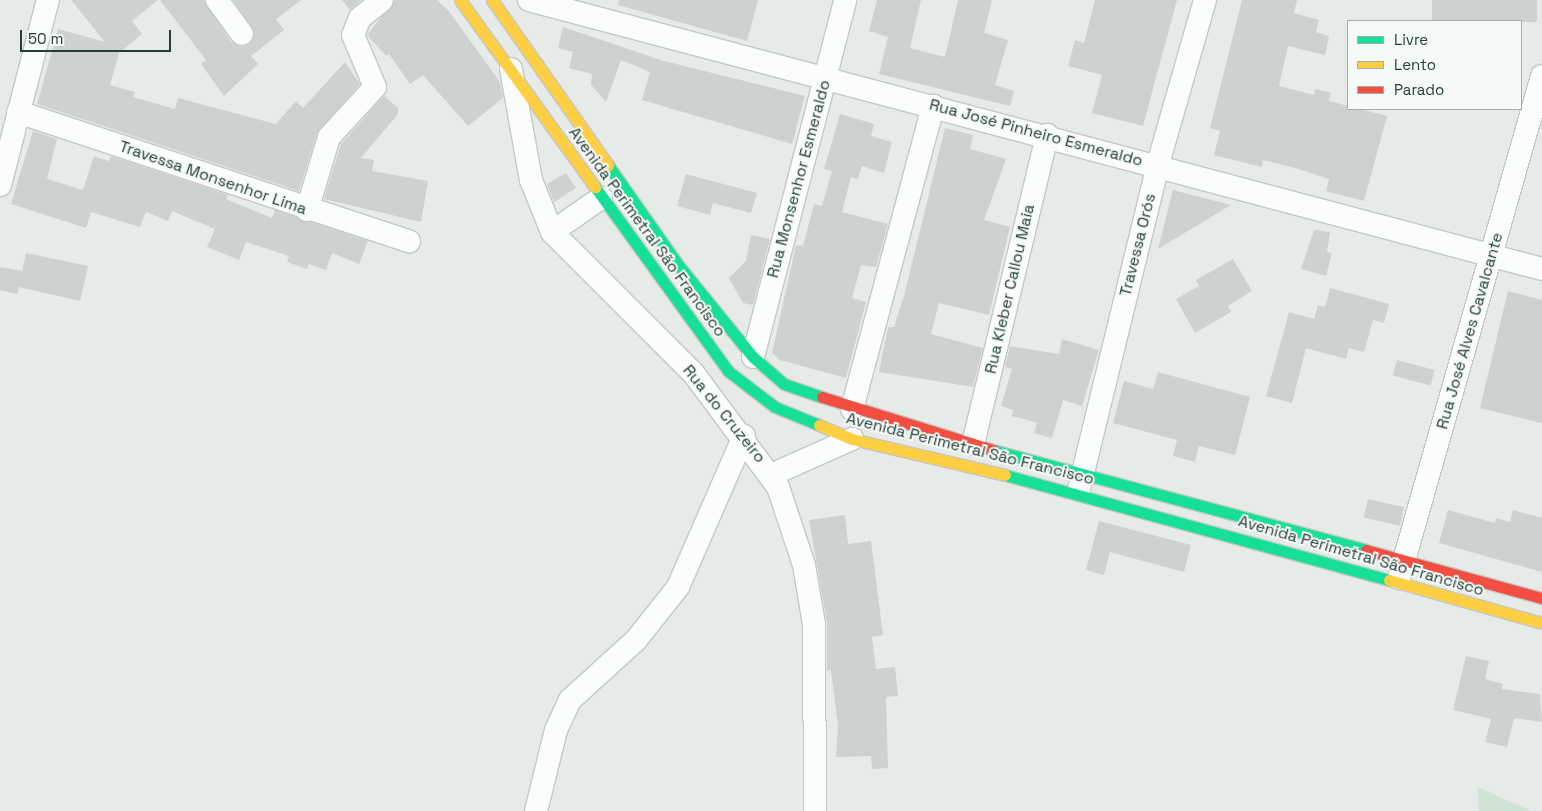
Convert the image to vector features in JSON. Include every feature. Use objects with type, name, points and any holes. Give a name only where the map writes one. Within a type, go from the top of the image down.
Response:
[{"type":"main road","name":"Avenida Perimetral São Francisco","points":[[460,0],[728,372],[775,407],[852,439],[1080,483],[1404,562],[1542,598]]},
{"type":"main road","name":"Avenida Perimetral São Francisco","points":[[492,0],[679,266],[753,357],[784,384],[852,409],[973,444],[1080,483],[1397,585],[1542,623]]},
{"type":"street","points":[[0,185],[48,0]]},
{"type":"street","points":[[216,0],[242,34]]},
{"type":"street","points":[[307,210],[329,137],[375,88],[353,35],[360,18],[382,0]]},
{"type":"street","name":"Rua José Pinheiro Esmeraldo","points":[[529,0],[1158,164],[1542,269]]},
{"type":"street","name":"Rua Monsenhor Esmeraldo","points":[[753,357],[845,0]]},
{"type":"street","name":"Travessa Orós","points":[[1080,483],[1158,164],[1205,0]]},
{"type":"street","name":"Rua do Cruzeiro","points":[[510,68],[531,180],[552,232],[694,374],[744,436],[771,475],[793,524],[812,604],[815,811]]},
{"type":"street","name":"Rua José Alves Cavalcante","points":[[1397,585],[1542,76]]},
{"type":"street","points":[[852,409],[933,106]]},
{"type":"street","name":"Travessa Monsenhor Lima","points":[[18,112],[307,210],[409,241]]},
{"type":"street","name":"Rua Kleber Callou Maia","points":[[973,444],[1047,135]]},
{"type":"street","points":[[552,232],[601,198]]},
{"type":"street","points":[[536,811],[556,730],[570,700],[636,640],[678,587],[744,436]]},
{"type":"street","points":[[771,475],[852,439]]},
{"type":"green space","points":[[1478,787],[1531,811],[1479,811]]},
{"type":"building","points":[[71,0],[158,0],[132,21],[142,34],[119,53],[110,85],[135,92],[133,97],[175,109],[178,98],[276,124],[296,101],[303,108],[345,62],[360,84],[317,133],[299,191],[37,104],[58,29],[105,42]]},
{"type":"building","points":[[160,0],[204,0],[231,42],[243,47],[250,44],[255,32],[233,0],[301,0],[276,19],[284,30],[251,56],[258,64],[224,96],[201,64],[206,60]]},
{"type":"building","points":[[342,0],[361,0],[350,10]]},
{"type":"building","points":[[395,0],[437,0],[448,10],[500,82],[503,98],[468,126],[423,75],[410,84],[389,54],[386,56],[367,35]]},
{"type":"building","points":[[619,0],[758,0],[747,41],[618,5]]},
{"type":"building","points":[[877,0],[921,0],[910,48],[945,57],[958,0],[992,0],[984,33],[1008,40],[995,85],[1014,91],[1010,106],[879,74],[888,37],[869,31]]},
{"type":"building","points":[[1095,0],[1177,0],[1143,126],[1092,113],[1102,75],[1068,66],[1075,40],[1084,43]]},
{"type":"building","points":[[1242,0],[1297,0],[1294,13],[1319,20],[1316,32],[1329,36],[1325,55],[1288,46],[1279,86],[1314,95],[1315,89],[1331,93],[1329,101],[1347,106],[1347,110],[1364,110],[1387,116],[1364,201],[1326,191],[1329,179],[1295,168],[1263,160],[1262,167],[1214,155],[1220,131],[1210,128]]},
{"type":"building","points":[[1432,0],[1537,0],[1537,22],[1522,22],[1522,20],[1432,20]]},
{"type":"building","points":[[563,27],[664,61],[805,96],[792,144],[642,100],[650,72],[621,60],[606,102],[591,85],[592,74],[569,68],[573,52],[558,48]]},
{"type":"building","points":[[384,96],[398,108],[398,114],[361,158],[374,160],[372,171],[428,181],[421,222],[324,199],[341,144]]},
{"type":"building","points":[[840,114],[874,124],[871,136],[892,142],[884,173],[862,166],[858,179],[851,177],[842,212],[888,224],[876,267],[861,265],[852,298],[866,302],[846,378],[780,360],[772,353],[796,245],[803,246],[814,204],[822,206],[832,171],[824,169]]},
{"type":"building","points":[[945,128],[973,135],[970,149],[1006,159],[984,220],[1010,227],[989,315],[939,303],[931,334],[983,348],[973,387],[879,372],[888,327],[894,327],[904,296]]},
{"type":"building","points":[[33,131],[57,139],[47,179],[83,190],[94,156],[109,161],[111,156],[228,195],[226,199],[272,218],[275,210],[368,241],[359,264],[332,253],[326,270],[309,264],[307,269],[287,262],[289,256],[246,242],[239,260],[207,247],[215,229],[172,211],[168,221],[146,212],[140,227],[91,212],[86,228],[11,204]]},
{"type":"building","points":[[566,173],[576,188],[554,202],[547,184]]},
{"type":"building","points":[[686,174],[757,193],[751,213],[713,203],[710,215],[677,206]]},
{"type":"building","points":[[1173,190],[1231,205],[1158,249]]},
{"type":"building","points":[[1314,230],[1330,232],[1327,252],[1332,253],[1326,276],[1301,269]]},
{"type":"building","points":[[751,235],[770,239],[753,305],[743,303],[729,278],[746,261]]},
{"type":"building","points":[[26,253],[88,266],[80,301],[19,287],[17,294],[0,290],[0,267],[22,271]]},
{"type":"building","points":[[1233,259],[1252,291],[1228,306],[1231,312],[1195,333],[1176,299],[1199,286],[1196,280]]},
{"type":"building","points":[[1330,288],[1389,304],[1384,323],[1373,320],[1364,352],[1349,348],[1346,359],[1306,348],[1292,403],[1266,396],[1289,312],[1314,319],[1318,305],[1325,307]]},
{"type":"building","points":[[1508,291],[1542,300],[1542,423],[1480,408]]},
{"type":"building","points":[[1062,339],[1099,350],[1082,406],[1063,400],[1052,438],[1034,433],[1037,423],[1012,416],[1013,410],[1001,406],[1012,369],[1005,367],[1010,346],[1059,354]]},
{"type":"building","points":[[1397,360],[1435,370],[1431,386],[1393,375]]},
{"type":"building","points":[[1158,372],[1250,397],[1235,455],[1199,446],[1195,462],[1173,456],[1177,440],[1113,423],[1124,381],[1153,389]]},
{"type":"building","points":[[1368,499],[1404,507],[1400,526],[1364,518]]},
{"type":"building","points":[[1448,510],[1495,523],[1496,518],[1510,522],[1513,510],[1542,518],[1542,572],[1439,543]]},
{"type":"building","points":[[845,515],[848,544],[871,541],[883,635],[872,637],[876,669],[895,667],[898,696],[886,697],[888,768],[872,769],[871,756],[836,757],[838,726],[831,670],[827,671],[827,622],[809,520]]},
{"type":"building","points":[[1099,521],[1191,545],[1184,572],[1110,552],[1104,575],[1086,570]]},
{"type":"building","points":[[1466,656],[1489,661],[1485,679],[1503,684],[1502,689],[1540,694],[1542,722],[1514,718],[1507,747],[1485,742],[1491,719],[1453,710]]},
{"type":"traffic: fast","points":[[608,165],[679,266],[753,357],[784,384],[822,397]]},
{"type":"traffic: fast","points":[[595,187],[728,371],[775,407],[819,425]]},
{"type":"traffic: fast","points":[[993,450],[1366,550]]},
{"type":"traffic: fast","points":[[1005,475],[1389,580]]},
{"type":"traffic: slow","points":[[460,0],[595,187]]},
{"type":"traffic: slow","points":[[492,0],[608,165]]},
{"type":"traffic: slow","points":[[819,425],[852,439],[1005,475]]},
{"type":"traffic: slow","points":[[1389,580],[1542,623]]},
{"type":"traffic: jam","points":[[822,397],[993,450]]},
{"type":"traffic: jam","points":[[1366,550],[1542,598]]}]
